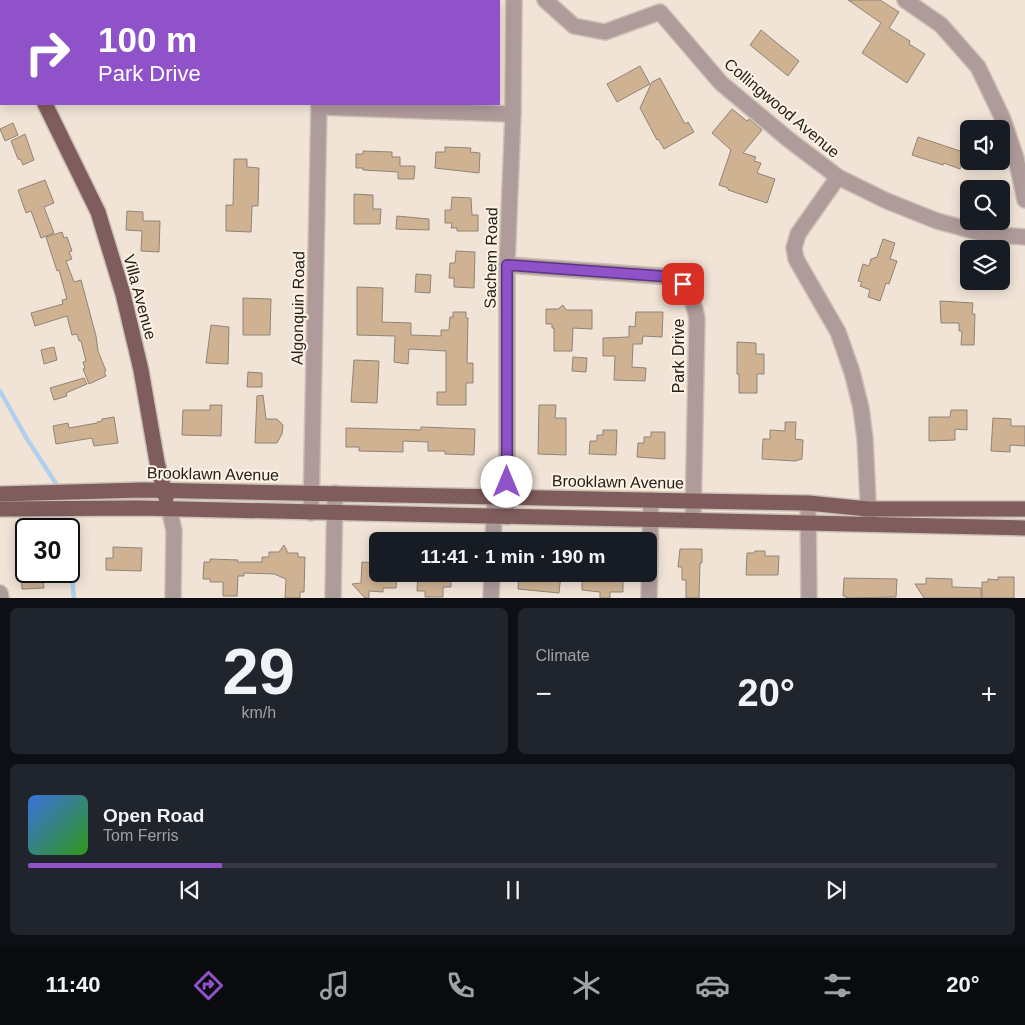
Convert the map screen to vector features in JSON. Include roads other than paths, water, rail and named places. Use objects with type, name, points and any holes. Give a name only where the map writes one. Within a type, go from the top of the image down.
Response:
[{"type":"main road","name":"Villa Avenue","points":[[45,105],[98,212],[123,294],[169,510]]},
{"type":"main road","name":"Brooklawn Avenue","points":[[0,494],[164,490],[693,500],[808,504],[869,516],[1025,528]]},
{"type":"main road","name":"Brooklawn Avenue","points":[[0,509],[169,510],[809,522],[869,516],[1025,509]]},
{"type":"street","name":"Sachem Road","points":[[496,532],[500,517],[501,497],[513,114],[514,0]]},
{"type":"street","name":"Collingwood Avenue","points":[[545,0],[574,26],[604,32],[660,12],[721,83],[788,139],[838,177],[887,201],[937,221],[985,234],[1025,238]]},
{"type":"street","points":[[905,0],[941,25],[978,68],[1002,117],[1016,158],[1025,200]]},
{"type":"street","points":[[319,106],[513,114]]},
{"type":"street","name":"Algonquin Road","points":[[311,513],[319,106]]},
{"type":"street","points":[[838,177],[798,234],[794,248],[796,259],[838,332],[852,372],[861,408],[865,439],[869,516]]},
{"type":"street","name":"Park Drive","points":[[507,265],[673,277],[683,284],[690,296],[697,318],[693,520]]},
{"type":"street","points":[[333,598],[334,494]]},
{"type":"street","points":[[649,598],[651,500]]},
{"type":"street","points":[[808,504],[809,598]]},
{"type":"street","points":[[169,510],[174,530],[173,598]]},
{"type":"street","points":[[492,582],[492,598]]},
{"type":"street","points":[[0,594],[1,598]]},
{"type":"waterway","points":[[0,391],[27,439],[59,488]]},
{"type":"waterway","points":[[64,510],[65,518]]},
{"type":"waterway","points":[[72,583],[74,598]]}]
